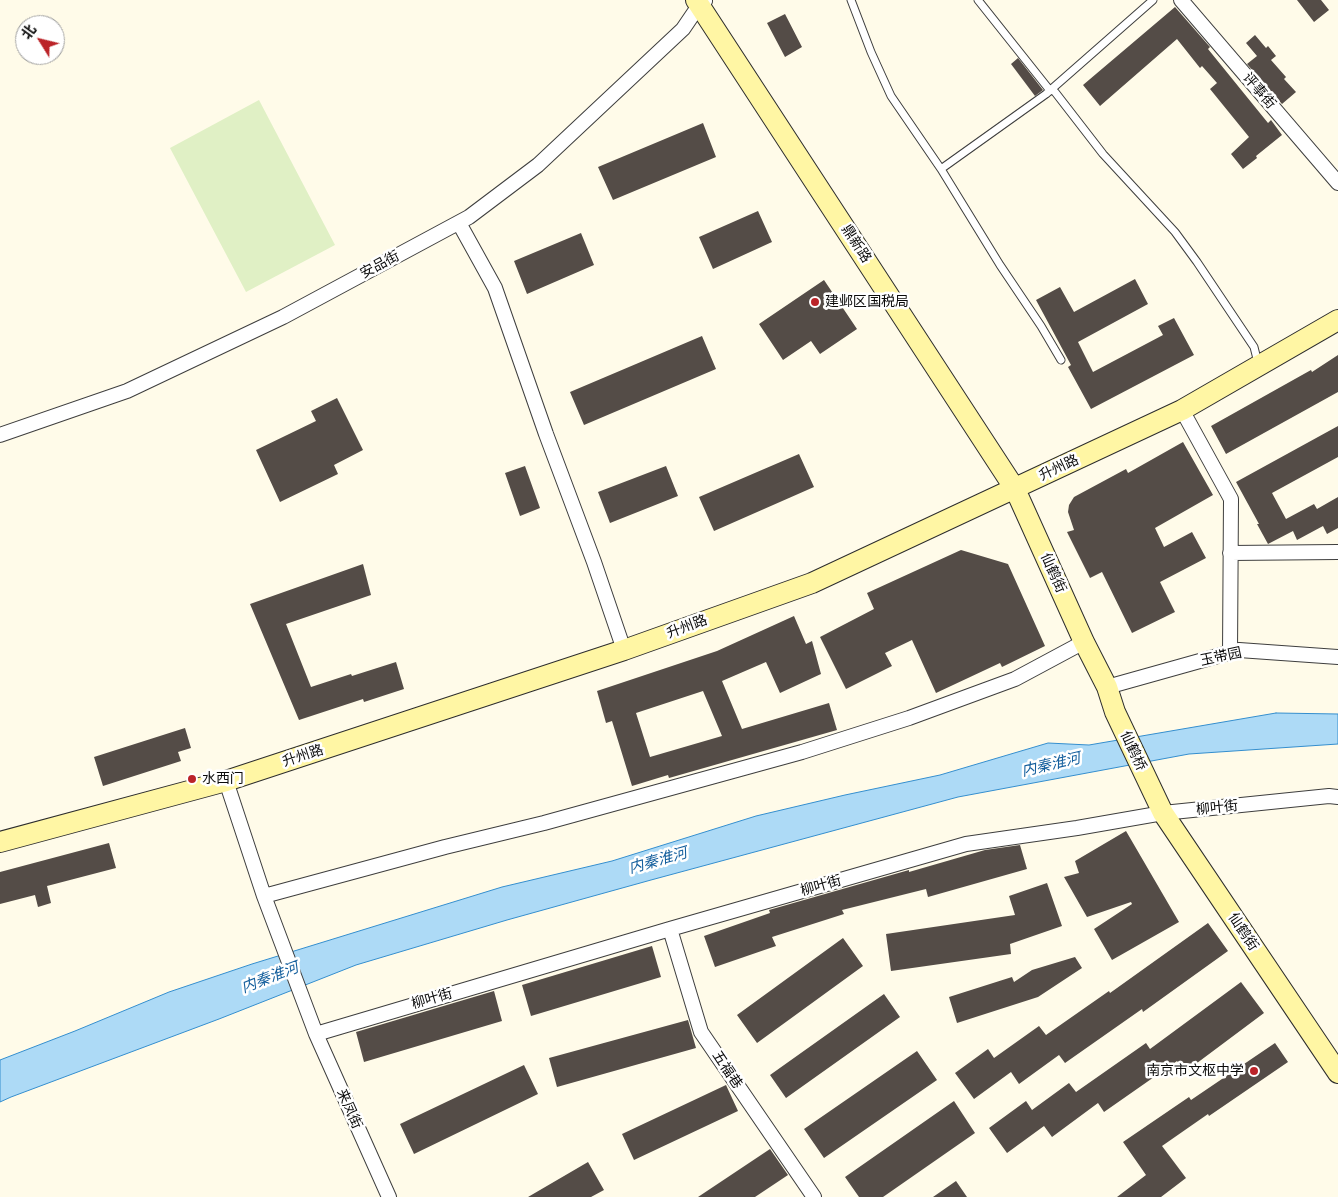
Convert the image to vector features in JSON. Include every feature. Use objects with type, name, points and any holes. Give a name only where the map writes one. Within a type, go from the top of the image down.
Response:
[{"type":"main road","name":"鼎新路","points":[[701,1],[1015,489]]},
{"type":"main road","name":"升州路","points":[[0,842],[226,781],[624,650],[812,583],[1182,410],[1338,320]]},
{"type":"main road","name":"仙鹤街","points":[[1015,489],[1084,642],[1107,687],[1116,712]]},
{"type":"main road","name":"仙鹤桥","points":[[1116,712],[1152,789]]},
{"type":"main road","name":"仙鹤街","points":[[1152,789],[1163,813],[1338,1073]]},
{"type":"street","name":"评事街","points":[[1181,0],[1338,183]]},
{"type":"street","name":"安品街","points":[[0,435],[127,392],[283,317],[469,217],[538,166],[684,29],[701,1]]},
{"type":"street","points":[[459,223],[495,288],[624,650]]},
{"type":"street","points":[[1182,410],[1231,499],[1230,653]]},
{"type":"street","points":[[1230,553],[1338,552]]},
{"type":"street","points":[[226,781],[264,896],[445,847],[544,823],[802,752],[909,718],[1015,679],[1084,642]]},
{"type":"street","name":"玉带园","points":[[1107,687],[1239,650],[1338,656]]},
{"type":"street","name":"柳叶街","points":[[316,1034],[966,844],[1163,813],[1329,796],[1338,797]]},
{"type":"street","name":"来凤街","points":[[264,896],[316,1034],[389,1197]]},
{"type":"street","name":"五福巷","points":[[670,929],[701,1032],[814,1197]]},
{"type":"lane","points":[[851,0],[871,52],[891,96],[941,169],[1061,360]]},
{"type":"lane","points":[[978,0],[1048,88],[1055,92],[1103,154],[1175,232],[1198,262],[1254,347],[1259,366]]},
{"type":"lane","points":[[941,169],[1050,89],[1153,0]]},
{"type":"green space","points":[[259,100],[335,245],[246,292],[170,148]]},
{"type":"water","name":"内秦淮河","points":[[1276,713],[1338,714],[1338,744],[1189,754],[958,797],[507,920],[356,965],[0,1102],[0,1060],[169,992],[252,964],[502,887],[612,861],[756,816],[940,775],[1048,743],[1089,745]]},
{"type":"building","points":[[1297,0],[1321,0],[1329,10],[1314,22]]},
{"type":"building","points":[[1175,7],[1210,47],[1208,49],[1268,123],[1271,120],[1282,135],[1243,169],[1231,154],[1249,137],[1210,89],[1217,83],[1202,66],[1200,68],[1177,39],[1100,106],[1083,85]]},
{"type":"building","points":[[785,14],[802,47],[785,57],[767,23]]},
{"type":"building","points":[[1255,35],[1276,56],[1271,60],[1296,92],[1282,104],[1247,64],[1257,56],[1246,43]]},
{"type":"building","points":[[1018,58],[1043,90],[1035,96],[1011,64]]},
{"type":"building","points":[[703,123],[716,157],[613,200],[598,167]]},
{"type":"building","points":[[758,211],[772,242],[713,269],[699,237]]},
{"type":"building","points":[[581,233],[594,265],[527,294],[514,261]]},
{"type":"building","points":[[1135,279],[1148,304],[1078,342],[1093,372],[1163,335],[1158,326],[1174,318],[1194,355],[1091,409],[1068,367],[1071,365],[1036,300],[1060,287],[1074,312]]},
{"type":"building","name":"建邺区国税局","points":[[824,280],[857,329],[820,354],[811,341],[783,360],[759,324]]},
{"type":"building","points":[[702,336],[716,369],[584,425],[570,392]]},
{"type":"building","points":[[1338,355],[1338,392],[1226,454],[1211,426],[1311,370],[1312,372]]},
{"type":"building","points":[[337,398],[363,450],[334,465],[338,474],[280,502],[256,450],[316,421],[311,411]]},
{"type":"building","points":[[1338,426],[1338,457],[1272,493],[1286,519],[1314,504],[1317,509],[1338,497],[1338,528],[1327,534],[1323,526],[1297,540],[1293,531],[1268,544],[1236,482]]},
{"type":"building","points":[[1183,442],[1213,495],[1155,528],[1164,547],[1192,532],[1206,558],[1160,582],[1175,612],[1132,633],[1102,572],[1090,578],[1067,532],[1074,530],[1068,512],[1069,505],[1074,497],[1126,469],[1128,473]]},
{"type":"building","points":[[799,454],[814,487],[714,531],[699,497]]},
{"type":"building","points":[[525,466],[540,508],[520,516],[505,473]]},
{"type":"building","points":[[666,466],[678,496],[610,523],[598,492]]},
{"type":"building","points":[[961,550],[1008,564],[1045,646],[1002,667],[1000,663],[936,693],[912,640],[885,653],[892,666],[846,689],[820,637],[874,609],[867,593]]},
{"type":"building","points":[[363,564],[371,595],[286,624],[311,687],[396,662],[404,689],[364,702],[363,699],[299,720],[250,604]]},
{"type":"building","points":[[794,616],[806,644],[812,641],[821,674],[780,693],[766,662],[722,681],[742,729],[829,703],[837,730],[669,778],[668,775],[632,786],[612,721],[606,723],[597,691],[717,651]],"holes":[[[703,691],[722,736],[650,757],[636,713]]]},
{"type":"building","points":[[185,728],[191,748],[178,752],[181,761],[103,786],[94,757]]},
{"type":"building","points":[[1126,831],[1179,922],[1112,960],[1094,929],[1132,904],[1131,902],[1087,917],[1064,877],[1079,873],[1075,861]]},
{"type":"building","points":[[109,843],[116,868],[47,886],[51,903],[38,907],[35,895],[0,904],[0,872]]},
{"type":"building","points":[[1020,845],[1027,869],[928,897],[926,889],[842,910],[844,914],[772,937],[776,946],[715,967],[704,936],[770,913],[769,910],[985,850]]},
{"type":"building","points":[[1047,883],[1062,926],[1010,944],[1011,954],[891,971],[886,934],[1015,915],[1009,896]]},
{"type":"building","points":[[1208,923],[1228,951],[1143,1012],[1142,1009],[1065,1063],[1059,1055],[1019,1084],[1011,1072],[974,1099],[955,1073],[988,1049],[994,1058],[1039,1026],[1046,1035],[1109,991],[1110,993]]},
{"type":"building","points":[[843,938],[863,966],[757,1043],[737,1015]]},
{"type":"building","points":[[652,946],[661,977],[531,1016],[522,985]]},
{"type":"building","points":[[1075,957],[1082,968],[1038,997],[957,1023],[949,997],[1012,977],[1014,982],[1032,970]]},
{"type":"building","points":[[1241,982],[1264,1013],[1185,1072],[1177,1061],[1104,1112],[1098,1103],[1052,1137],[1044,1126],[1007,1153],[989,1128],[1026,1101],[1032,1110],[1069,1083],[1076,1092],[1146,1043],[1150,1049]]},
{"type":"building","points":[[494,991],[502,1021],[364,1062],[356,1032]]},
{"type":"building","points":[[884,994],[900,1017],[786,1098],[770,1075]]},
{"type":"building","points":[[688,1020],[696,1048],[557,1087],[549,1058]]},
{"type":"building","points":[[1275,1043],[1288,1062],[1162,1146],[1186,1178],[1161,1197],[1117,1197],[1146,1175],[1123,1142],[1189,1097],[1191,1100]]},
{"type":"building","points":[[917,1051],[937,1080],[824,1158],[804,1129]]},
{"type":"building","points":[[524,1065],[538,1094],[414,1154],[400,1124]]},
{"type":"building","points":[[726,1085],[738,1111],[634,1160],[622,1134]]},
{"type":"building","points":[[954,1101],[975,1133],[883,1197],[859,1197],[845,1177]]},
{"type":"building","points":[[770,1149],[788,1175],[755,1197],[698,1197]]},
{"type":"building","points":[[588,1162],[604,1190],[591,1197],[528,1197]]},
{"type":"building","points":[[956,1181],[967,1197],[933,1197]]},
{"type":"place","name":"建邺区国税局","points":[[815,302]]},
{"type":"place","name":"水西门","points":[[192,779]]},
{"type":"place","name":"南京市文枢中学","points":[[1254,1071]]}]
